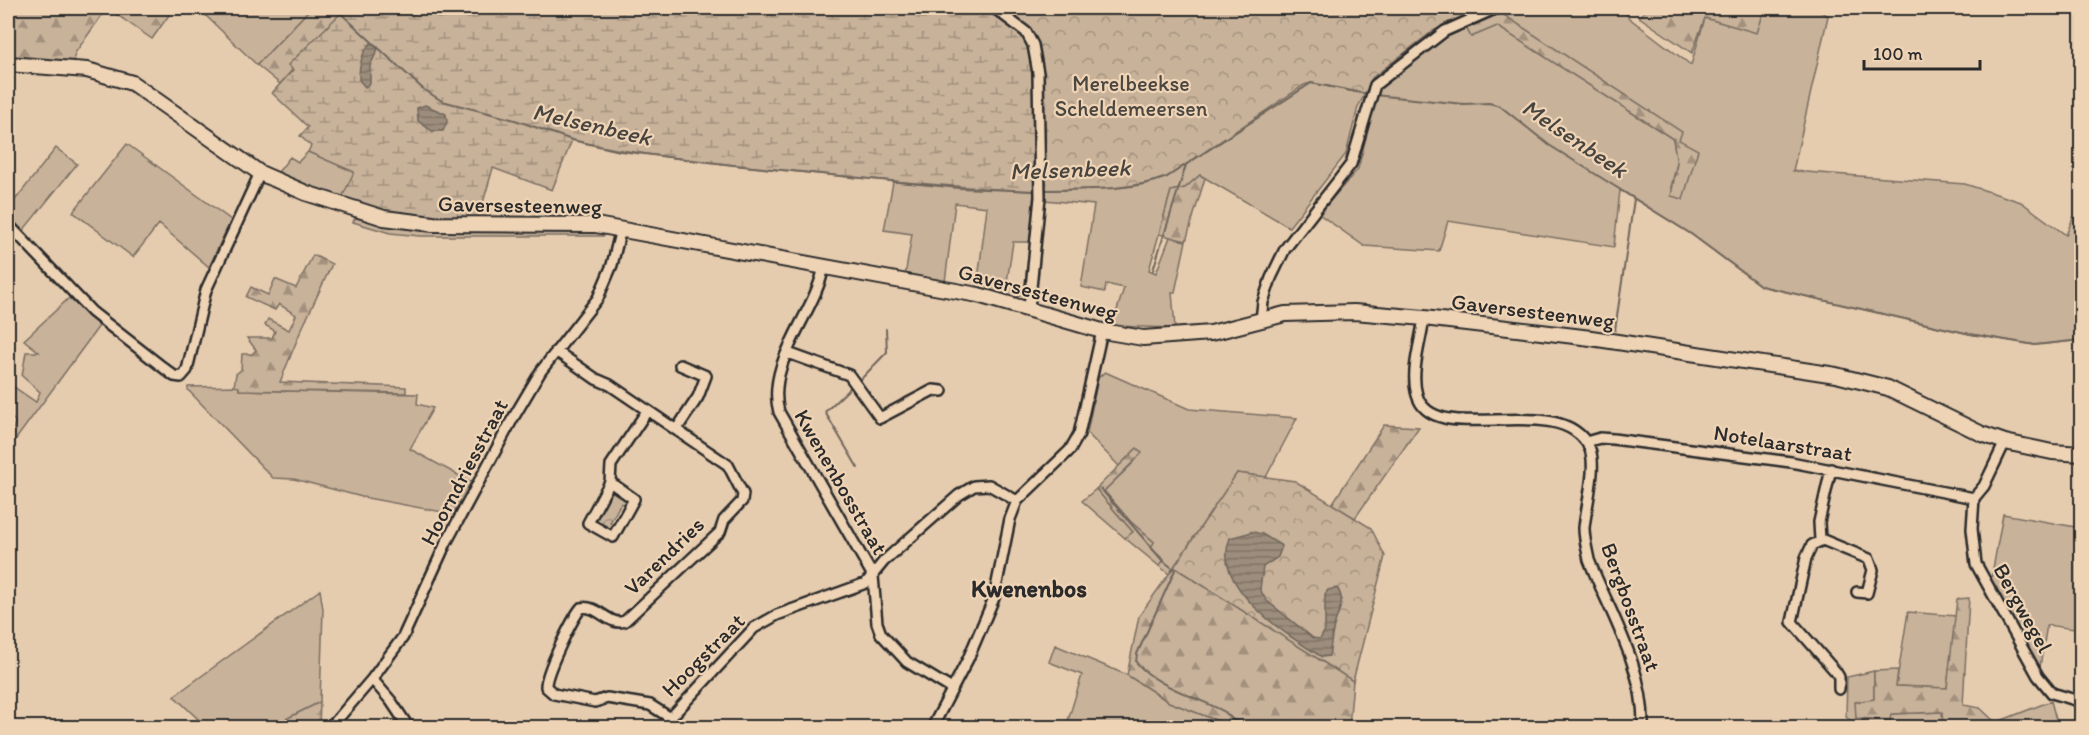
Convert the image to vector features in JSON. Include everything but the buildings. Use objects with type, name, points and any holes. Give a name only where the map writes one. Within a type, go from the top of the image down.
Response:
[{"type":"street","points":[[994,8],[1026,32],[1033,45],[1039,90],[1040,195],[1029,308]]},
{"type":"street","points":[[1261,320],[1263,302],[1271,278],[1285,249],[1351,164],[1372,90],[1379,81],[1445,31],[1497,8]]},
{"type":"street","name":"Gaversesteenweg","points":[[8,64],[87,70],[132,83],[260,173],[366,214],[398,221],[433,224],[564,223],[621,229],[978,295],[1102,331],[1143,338],[1211,333],[1285,314],[1354,312],[1591,338],[1836,375],[1888,388],[1982,434],[2005,442],[2052,452],[2082,454]]},
{"type":"street","points":[[8,224],[92,312],[147,357],[174,376],[181,376],[187,370],[206,290],[260,173]]},
{"type":"street","name":"Hoorndriesstraat","points":[[330,728],[372,679],[403,637],[462,511],[512,420],[556,351],[598,298],[612,265],[621,229]]},
{"type":"street","name":"Kwenenbosstraat","points":[[824,266],[821,281],[788,352],[776,390],[778,412],[873,576],[877,622],[886,641],[920,671],[952,689]]},
{"type":"street","points":[[1424,318],[1415,382],[1421,405],[1428,413],[1448,419],[1534,419],[1569,428],[1586,442]]},
{"type":"street","points":[[932,728],[994,598],[1010,519],[1017,501],[1070,450],[1079,434],[1102,331]]},
{"type":"street","name":"Varendries","points":[[556,351],[728,465],[743,494],[742,501],[724,520],[720,532],[626,621],[617,622],[591,608],[581,609],[560,646],[546,682],[549,691],[554,694],[595,702],[607,698],[650,705],[669,717]]},
{"type":"street","points":[[788,352],[849,375],[880,418],[933,390],[942,392]]},
{"type":"street","points":[[676,430],[698,397],[706,376],[680,365]]},
{"type":"street","points":[[610,482],[634,499],[613,537],[588,522],[610,482],[611,465],[647,411]]},
{"type":"street","name":"Notelaarstraat","points":[[1586,442],[1600,438],[1613,439],[1831,469],[1974,498]]},
{"type":"street","name":"Bergbosstraat","points":[[1586,442],[1592,463],[1585,541],[1593,570],[1638,680],[1644,709],[1643,728]]},
{"type":"street","name":"Bergwegel","points":[[2005,442],[1984,486],[1974,498],[1972,529],[1976,564],[2037,676],[2052,693],[2082,702]]},
{"type":"street","points":[[1820,540],[1819,522],[1831,469]]},
{"type":"street","name":"Hoogstraat","points":[[660,728],[754,628],[777,615],[866,583],[884,561],[966,489],[989,485],[1017,501]]},
{"type":"street","points":[[1820,540],[1869,559],[1873,570],[1867,594],[1857,592]]},
{"type":"street","points":[[1820,540],[1812,545],[1806,558],[1792,622],[1828,672],[1839,677],[1839,689]]},
{"type":"street","points":[[372,679],[391,701],[409,728]]},
{"type":"green space","points":[[8,8],[107,8],[75,53],[73,63],[8,57]]},
{"type":"green space","points":[[107,8],[174,8],[152,39]]},
{"type":"green space","points":[[206,8],[311,8],[257,65],[202,12]]},
{"type":"green space","points":[[311,8],[335,8],[341,14],[289,64],[293,69],[280,84],[257,65]]},
{"type":"green space","points":[[335,8],[986,8],[1016,27],[1024,35],[1029,46],[1034,85],[1034,191],[780,170],[649,154],[572,140],[552,190],[493,168],[478,220],[402,216],[340,202],[354,172],[308,152],[311,146],[300,136],[308,127],[272,93],[293,70],[288,65],[340,14]]},
{"type":"green space","name":"Merelbeekse Scheldemeersen","points":[[997,8],[1482,8],[1433,31],[1372,78],[1365,94],[1311,83],[1304,85],[1167,177],[1122,187],[1044,190],[1039,51],[1030,30]]},
{"type":"green space","points":[[1507,8],[1621,8],[1629,18],[1691,65],[1705,18],[1757,32],[1765,8],[1814,9],[1828,16],[1793,171],[1965,184],[2021,202],[2066,235],[2073,218],[2081,220],[2081,340],[2035,345],[1970,334],[1761,286],[1691,234],[1620,190],[1614,247],[1448,221],[1439,251],[1364,246],[1319,214],[1358,169],[1378,91],[1431,45],[1465,25],[1471,37],[1497,26],[1673,139],[1677,163],[1671,187],[1683,199],[1679,139],[1498,11]]},
{"type":"green space","points":[[1648,8],[1765,8],[1757,33],[1705,18],[1692,53],[1639,17]]},
{"type":"green space","points":[[1498,11],[1682,132],[1679,140],[1698,150],[1683,199],[1671,196],[1677,163],[1673,139],[1497,26],[1471,37],[1465,25]]},
{"type":"green space","points":[[1311,83],[1365,94],[1358,107],[1346,154],[1289,227],[1200,175],[1185,188],[1171,191],[1149,270],[1156,273],[1170,237],[1186,241],[1175,292],[1172,292],[1175,328],[1112,326],[1124,288],[1106,284],[1105,292],[1081,287],[1094,205],[1045,200],[1044,190],[1122,187],[1167,177]]},
{"type":"green space","points":[[127,144],[231,220],[209,267],[159,224],[133,257],[73,212]]},
{"type":"green space","points":[[56,148],[77,164],[22,232],[8,218],[8,209]]},
{"type":"green space","points":[[308,152],[355,172],[340,202],[275,176],[290,157],[298,162]]},
{"type":"green space","points":[[1200,175],[1205,178],[1186,241],[1159,234],[1171,191],[1185,188]]},
{"type":"green space","points":[[893,182],[1034,191],[1031,242],[1013,242],[1007,282],[1026,286],[1025,294],[1017,297],[977,288],[987,207],[955,203],[945,282],[905,276],[912,234],[884,230]]},
{"type":"green space","points":[[355,218],[419,231],[574,230],[604,232],[604,236],[420,236],[390,233],[353,222]]},
{"type":"green space","points":[[313,255],[332,264],[280,382],[406,387],[406,393],[239,390],[239,387],[234,386],[236,374],[241,370],[242,354],[252,354],[256,350],[247,338],[272,338],[275,331],[265,325],[268,319],[289,330],[296,315],[279,304],[275,310],[246,297],[251,287],[268,295],[275,279],[296,288]]},
{"type":"green space","points":[[69,298],[99,326],[8,450],[15,421],[8,415],[8,383],[36,402],[40,392],[22,376],[26,352],[39,352],[24,340]]},
{"type":"green space","points":[[1105,372],[1189,409],[1297,418],[1266,477],[1237,473],[1169,574],[1159,566],[1164,560],[1150,548],[1154,542],[1131,522],[1104,491],[1132,464],[1137,448],[1119,466],[1087,433],[1098,378]]},
{"type":"green space","points":[[239,386],[239,390],[418,394],[417,404],[433,408],[410,449],[471,482],[453,514],[362,497],[294,479],[273,478],[188,390],[188,387]]},
{"type":"green space","points":[[1384,425],[1419,427],[1355,518],[1332,504]]},
{"type":"green space","points":[[1137,448],[1142,453],[1104,491],[1131,522],[1154,542],[1151,548],[1164,560],[1159,566],[1125,538],[1133,532],[1096,489]]},
{"type":"green space","points":[[1237,473],[1295,481],[1371,528],[1385,556],[1353,681],[1174,567]]},
{"type":"green space","points":[[1096,489],[1133,532],[1125,538],[1082,501]]},
{"type":"green space","points":[[615,490],[627,499],[626,506],[621,503],[610,523],[615,526],[609,530],[594,519],[608,492]]},
{"type":"green space","points":[[2003,514],[2081,528],[2081,575],[2074,629],[2047,625],[2039,673],[1990,585]]},
{"type":"green space","points":[[1174,567],[1353,681],[1349,727],[1234,727],[1169,702],[1127,675],[1139,616]]},
{"type":"green space","points":[[320,590],[323,609],[320,702],[270,727],[186,728],[198,719],[174,696]]},
{"type":"green space","points":[[1969,598],[1963,705],[1980,708],[1994,721],[1982,727],[1943,727],[1942,712],[1891,714],[1890,720],[1856,718],[1855,702],[1874,699],[1874,671],[1898,670],[1896,686],[1947,688],[1957,599]]},
{"type":"green space","points":[[1908,612],[1956,616],[1947,688],[1896,686]]},
{"type":"green space","points":[[1055,645],[1127,675],[1169,702],[1234,727],[1066,727],[1082,675],[1049,662]]},
{"type":"green space","points":[[1874,671],[1874,699],[1856,718],[1890,720],[1890,714],[1943,712],[1943,727],[1858,727],[1846,717],[1847,677]]},
{"type":"green space","points":[[2051,701],[2058,727],[1982,728]]},
{"type":"green space","points":[[320,702],[319,727],[270,727]]},
{"type":"shaded area","points":[[371,43],[378,49],[370,66],[370,83],[365,87],[359,80],[359,70],[363,55]]},
{"type":"shaded area","points":[[425,105],[446,114],[447,122],[443,131],[432,131],[418,121],[417,108]]},
{"type":"shaded area","points":[[1252,532],[1262,534],[1282,546],[1278,557],[1263,567],[1260,589],[1266,600],[1313,638],[1320,639],[1325,630],[1325,594],[1328,590],[1337,588],[1341,604],[1334,625],[1329,656],[1322,657],[1272,623],[1241,591],[1231,574],[1227,556],[1230,538]]},
{"type":"waterway","name":"Melsenbeek","points":[[335,8],[423,89],[442,101],[515,120],[572,140],[620,151],[733,165],[959,188],[1037,191]]},
{"type":"waterway","name":"Melsenbeek","points":[[1042,190],[1121,187],[1167,177],[1311,83],[1368,94]]},
{"type":"waterway","name":"Melsenbeek","points":[[1374,95],[1464,104],[1489,103],[1500,106],[1549,145],[1691,234],[1761,286],[1970,334],[2035,345],[2082,340]]},
{"type":"waterway","points":[[1153,270],[1186,165]]},
{"type":"waterway","points":[[1615,330],[1634,199]]},
{"type":"waterway","points":[[862,378],[887,352],[886,329]]},
{"type":"waterway","points":[[851,387],[825,412],[858,468]]},
{"type":"waterway","points":[[1101,489],[1162,560],[1175,570],[1137,654],[1136,662],[1144,671],[1166,685],[1225,712],[1233,720],[1260,728]]},
{"type":"district","name":"Kwenenbos","points":[[1029,588]]}]
